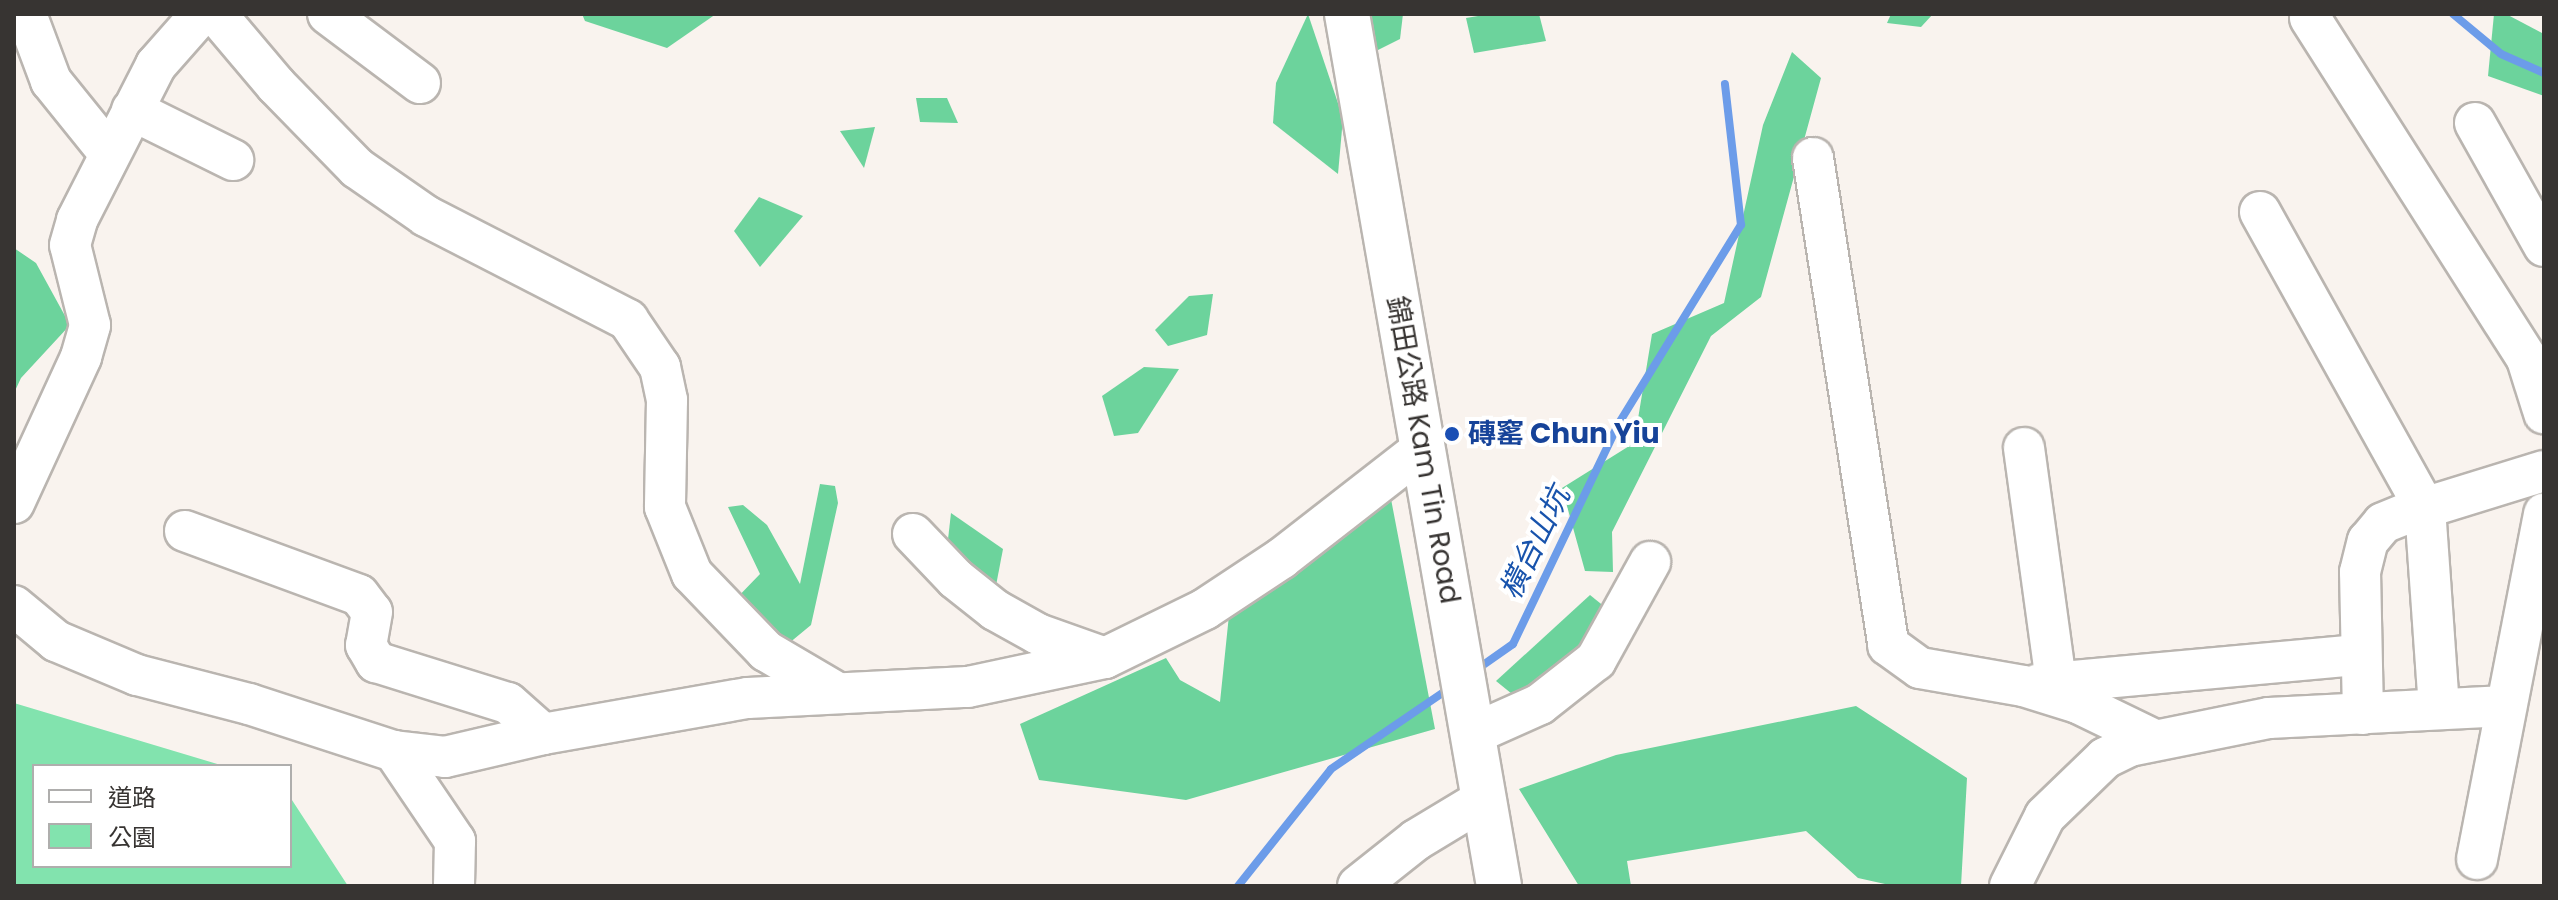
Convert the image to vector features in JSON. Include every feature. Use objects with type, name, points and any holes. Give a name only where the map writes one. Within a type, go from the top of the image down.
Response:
[{"type":"main road","name":"錦田公路 Kam Tin Road","points":[[1347,14],[1499,886]]},
{"type":"street","points":[[26,14],[51,81],[109,153]]},
{"type":"street","points":[[14,503],[87,340],[90,312],[70,245],[109,153],[156,65],[201,14]]},
{"type":"street","points":[[216,14],[276,85],[357,168],[426,216],[628,320],[660,367],[667,400],[665,507],[692,574],[766,651],[834,691]]},
{"type":"street","points":[[328,14],[420,83]]},
{"type":"street","points":[[2310,18],[2527,359],[2544,413]]},
{"type":"street","points":[[132,110],[233,160]]},
{"type":"street","points":[[2475,123],[2544,246]]},
{"type":"street","points":[[1813,158],[1888,645],[1920,668],[2040,684],[2358,655]]},
{"type":"street","points":[[2260,212],[2425,508],[2439,709]]},
{"type":"street","points":[[2024,448],[2040,684]]},
{"type":"street","points":[[14,606],[34,627],[94,660],[394,751],[445,757],[543,734],[748,698],[834,691],[968,687],[1105,658],[1205,609],[1282,558],[1422,449]]},
{"type":"street","points":[[2363,714],[2358,655],[2360,572],[2368,541],[2383,523],[2544,471]]},
{"type":"street","points":[[2477,859],[2544,513]]},
{"type":"street","points":[[185,531],[359,595],[372,612],[366,645],[376,662],[508,703],[543,734]]},
{"type":"street","points":[[913,534],[956,579],[995,610],[1038,634],[1105,658]]},
{"type":"street","points":[[1473,734],[1540,704],[1596,660],[1650,562]]},
{"type":"street","points":[[2040,684],[2152,739]]},
{"type":"street","points":[[2010,886],[2029,840],[2054,807],[2105,758],[2152,739],[2269,718],[2506,706]]},
{"type":"street","points":[[394,751],[455,841],[454,886]]},
{"type":"street","points":[[1358,886],[1416,840],[1484,799]]},
{"type":"green space","points":[[582,14],[716,14],[667,48],[585,21]]},
{"type":"green space","points":[[1308,14],[1343,118],[1338,174],[1273,123],[1276,83]]},
{"type":"green space","points":[[1370,14],[1403,14],[1400,39],[1374,52]]},
{"type":"green space","points":[[1490,14],[1539,14],[1546,41],[1474,53],[1466,18]]},
{"type":"green space","points":[[1891,14],[1933,14],[1921,27],[1887,23]]},
{"type":"green space","points":[[2494,14],[2506,14],[2544,34],[2544,96],[2488,76]]},
{"type":"green space","points":[[1792,52],[1821,78],[1761,297],[1711,336],[1612,532],[1613,572],[1585,571],[1562,488],[1634,443],[1652,334],[1724,303],[1763,125]]},
{"type":"green space","points":[[916,98],[947,98],[958,123],[920,122]]},
{"type":"green space","points":[[875,127],[864,168],[840,131]]},
{"type":"green space","points":[[759,197],[803,216],[760,267],[734,231]]},
{"type":"green space","points":[[14,248],[36,263],[70,325],[21,378],[14,393]]},
{"type":"green space","points":[[1213,294],[1207,335],[1168,346],[1155,330],[1189,296]]},
{"type":"green space","points":[[1144,367],[1179,369],[1138,433],[1114,436],[1102,396]]},
{"type":"green space","points":[[820,484],[835,486],[838,503],[811,625],[788,644],[731,604],[760,574],[728,507],[743,505],[767,525],[800,584]]},
{"type":"green space","points":[[1391,499],[1435,729],[1186,800],[1039,780],[1020,724],[1166,658],[1180,680],[1220,702],[1229,615]]},
{"type":"green space","points":[[951,513],[1003,549],[994,596],[946,557]]},
{"type":"green space","points":[[1590,595],[1621,620],[1517,698],[1496,681]]},
{"type":"green space","points":[[14,703],[217,764],[32,764],[32,868],[292,868],[292,800],[348,886],[14,886]]},
{"type":"green space","points":[[1856,706],[1967,778],[1961,886],[1894,886],[1858,878],[1806,831],[1627,861],[1631,886],[1579,886],[1519,789],[1616,755]]},
{"type":"waterway","points":[[2453,14],[2501,54],[2544,73]]},
{"type":"waterway","name":"橫台山坑","points":[[1476,670],[1513,644],[1619,423],[1741,225],[1725,84]]},
{"type":"waterway","name":"橫台山坑","points":[[1238,886],[1331,769],[1451,687]]},
{"type":"place","name":"磚窰 Chun Yiu","points":[[1452,434]]}]
